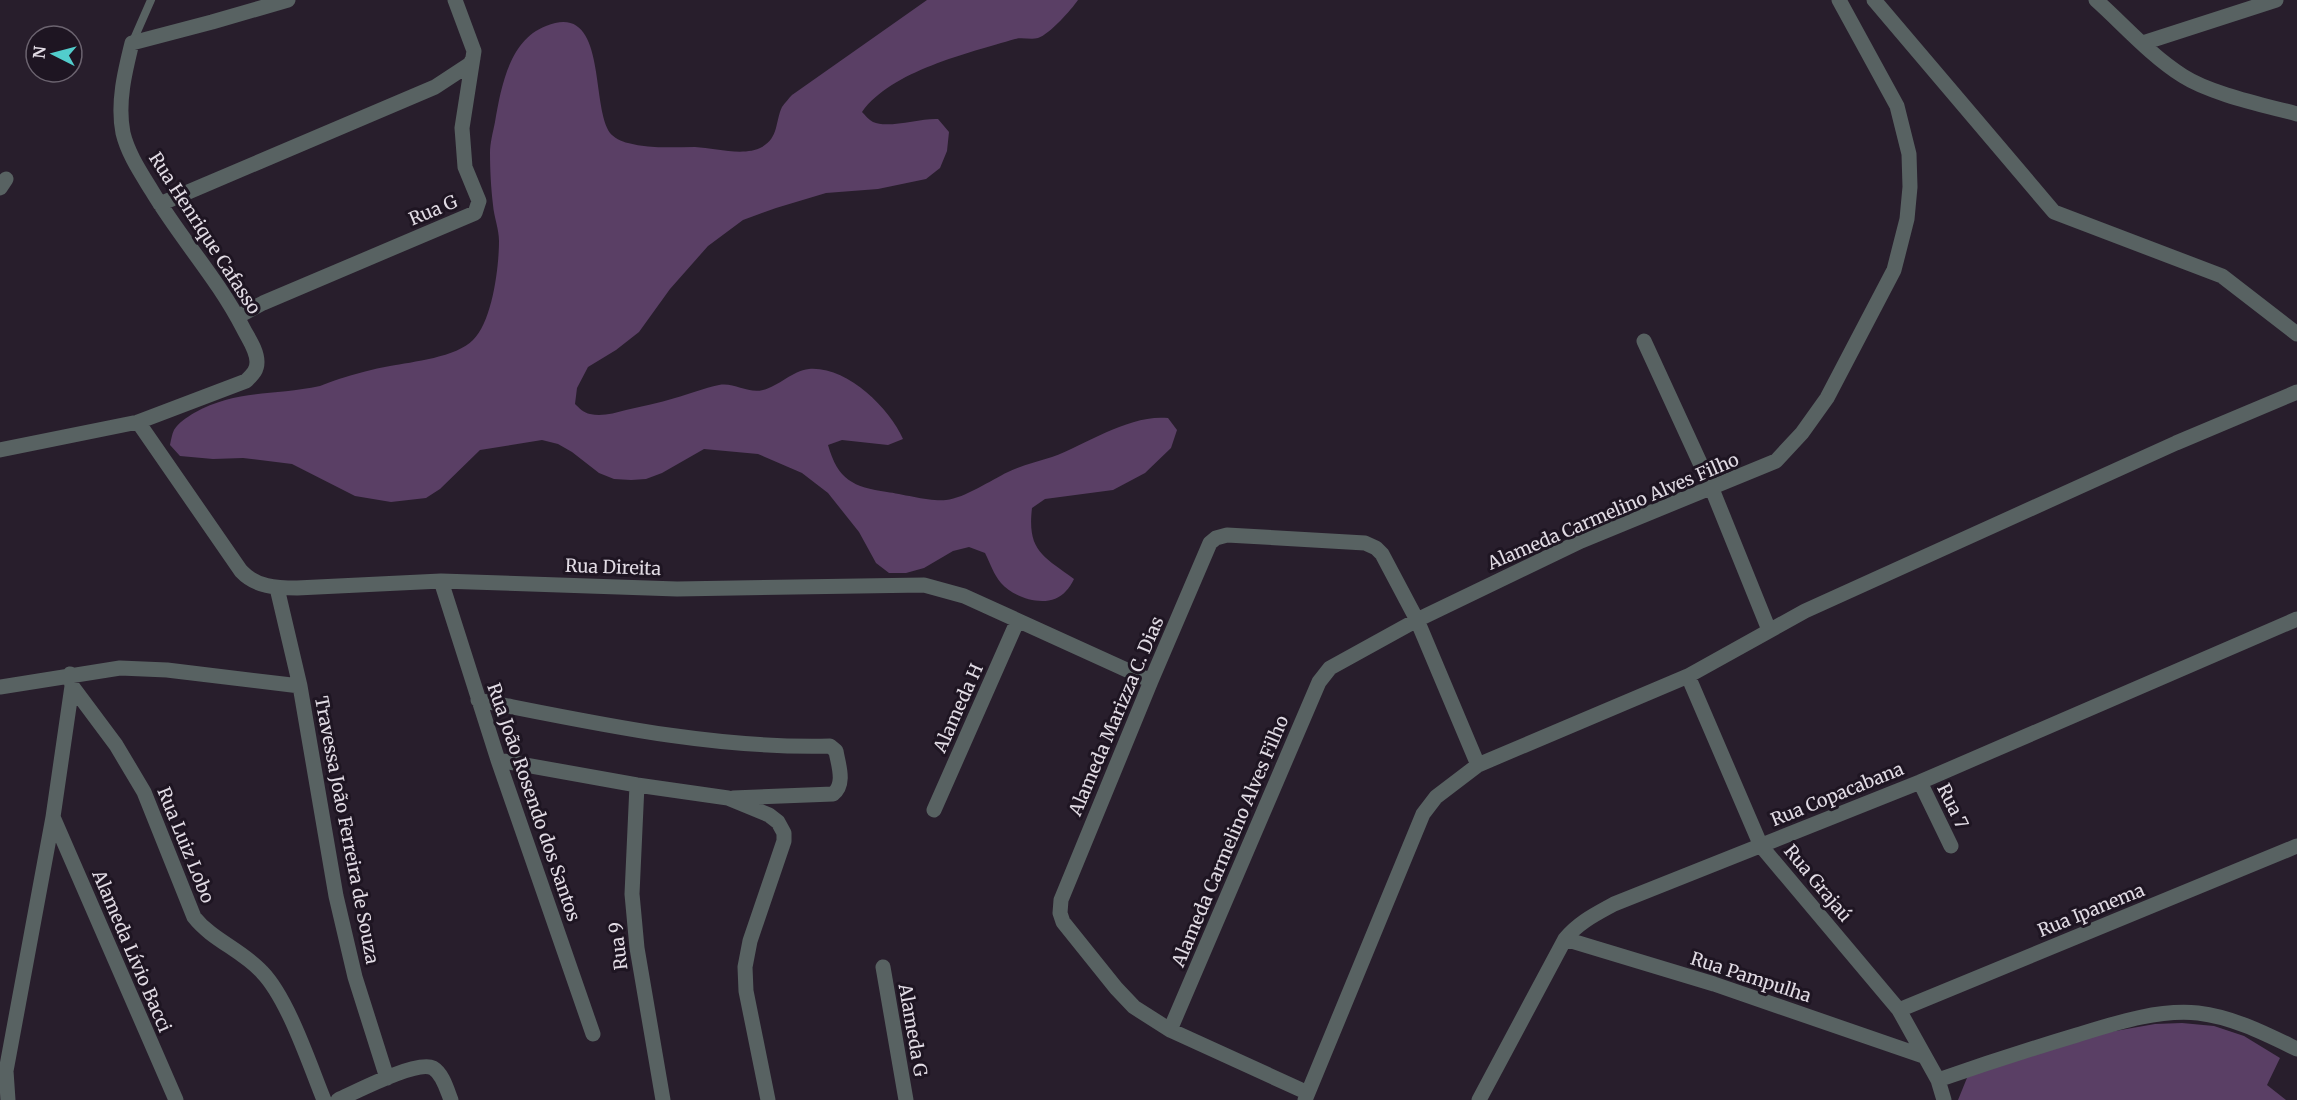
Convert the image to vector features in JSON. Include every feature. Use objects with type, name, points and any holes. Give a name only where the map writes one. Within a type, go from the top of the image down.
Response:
[{"type":"street","points":[[132,43],[288,0]]},
{"type":"street","name":"Rua G","points":[[237,317],[263,303],[475,213],[479,201],[465,167],[462,128],[474,51],[455,0]]},
{"type":"street","name":"Alameda Carmelino Alves Filho","points":[[1170,1030],[1319,682],[1330,668],[1417,620],[1581,542],[1776,461],[1802,433],[1827,398],[1894,270],[1906,219],[1910,187],[1909,154],[1897,106],[1839,0]]},
{"type":"street","points":[[1874,0],[2054,212],[2222,276],[2297,334]]},
{"type":"street","points":[[2096,0],[2183,76],[2201,85],[2297,114]]},
{"type":"street","points":[[2143,43],[2276,0]]},
{"type":"street","name":"Rua Henrique Cafasso","points":[[0,450],[138,422],[246,381],[255,373],[257,362],[254,351],[232,306],[135,165],[123,133],[124,74],[132,43]]},
{"type":"street","points":[[160,204],[435,87],[470,64],[473,58]]},
{"type":"street","points":[[1644,341],[1712,489],[1769,630]]},
{"type":"street","points":[[1170,1030],[1306,1096],[1423,814],[1436,796],[1478,765],[1688,676],[1769,630],[1836,597],[2176,443],[2297,392]]},
{"type":"street","name":"Rua Direita","points":[[138,422],[241,571],[249,579],[278,588],[441,581],[677,589],[924,585],[964,596],[1150,681]]},
{"type":"street","name":"Alameda Marizza C. Dias","points":[[1170,1030],[1134,1007],[1116,988],[1069,930],[1060,913],[1062,900],[1150,681],[1210,543],[1216,538],[1227,536],[1365,543],[1382,554],[1417,620]]},
{"type":"street","name":"Rua João Rosendo dos Santos","points":[[441,581],[478,700],[593,1034]]},
{"type":"street","name":"Travessa João Ferreira de Souza","points":[[278,588],[300,686],[336,896],[355,977],[387,1078]]},
{"type":"street","name":"Rua Copacabana","points":[[1479,1100],[1565,939],[1574,928],[1592,916],[1614,904],[1920,782],[2297,619]]},
{"type":"street","points":[[1417,620],[1478,765]]},
{"type":"street","name":"Alameda H","points":[[934,810],[1017,622]]},
{"type":"street","points":[[0,687],[70,680],[120,668],[167,670],[300,686]]},
{"type":"street","name":"Rua Grajaú","points":[[1688,676],[1761,846],[1899,1010],[1938,1080],[1944,1100]]},
{"type":"street","points":[[8,1100],[6,1071],[53,817],[70,680]]},
{"type":"street","name":"Rua Luiz Lobo","points":[[70,680],[116,745],[144,792],[194,917],[203,929],[249,959],[274,986],[324,1100]]},
{"type":"street","points":[[478,700],[609,726],[727,743],[782,747],[830,746],[836,751],[840,786],[833,794],[728,798],[637,785],[498,759]]},
{"type":"street","name":"Rua 7","points":[[1920,782],[1951,846]]},
{"type":"street","name":"Rua 9","points":[[637,785],[633,905],[637,948],[663,1100]]},
{"type":"street","points":[[728,798],[769,815],[778,822],[784,832],[784,841],[750,941],[745,968],[746,991],[768,1100]]},
{"type":"street","name":"Alameda Lívio Bacci","points":[[53,817],[176,1100]]},
{"type":"street","name":"Rua Ipanema","points":[[1899,1010],[2297,846]]},
{"type":"street","name":"Rua Pampulha","points":[[1565,939],[1714,984],[1923,1056]]},
{"type":"street","name":"Alameda G","points":[[883,967],[906,1100]]},
{"type":"street","points":[[1938,1080],[2130,1019],[2169,1014],[2198,1013],[2226,1020],[2261,1032],[2297,1050]]},
{"type":"street","points":[[338,1100],[387,1078],[423,1066],[439,1073],[451,1100]]},
{"type":"lane","points":[[132,43],[151,0]]},
{"type":"shaded area","points":[[927,0],[1078,0],[1043,36],[1032,39],[1015,39],[932,65],[892,85],[875,98],[862,112],[873,122],[879,124],[938,119],[949,132],[947,151],[940,168],[926,179],[878,189],[826,193],[743,220],[708,246],[670,289],[639,332],[616,350],[588,367],[577,388],[575,404],[588,413],[608,414],[719,385],[763,390],[803,370],[823,370],[851,381],[865,391],[888,414],[903,439],[888,445],[842,440],[828,445],[842,474],[856,484],[875,490],[940,500],[961,496],[1024,465],[1052,457],[1124,425],[1154,418],[1168,418],[1177,430],[1171,448],[1145,473],[1113,490],[1045,499],[1032,508],[1032,534],[1035,543],[1046,558],[1074,579],[1059,597],[1042,601],[1015,594],[999,580],[985,553],[969,547],[953,551],[924,568],[906,573],[889,573],[876,563],[859,532],[828,493],[802,473],[758,454],[704,449],[662,473],[646,479],[614,479],[599,473],[558,444],[542,440],[480,450],[440,489],[426,498],[391,502],[355,496],[292,464],[243,458],[213,459],[180,456],[170,445],[173,432],[183,420],[210,405],[256,394],[320,386],[371,370],[434,358],[456,351],[473,340],[480,332],[490,308],[498,265],[499,236],[492,199],[490,153],[497,109],[509,66],[523,42],[533,33],[546,26],[566,22],[579,28],[588,41],[594,59],[604,119],[610,133],[618,139],[645,146],[747,151],[762,147],[771,139],[782,107],[792,95]]},
{"type":"shaded area","points":[[2182,1023],[2214,1026],[2244,1036],[2280,1058],[2267,1085],[2286,1100],[1958,1100],[1969,1073],[2081,1037],[2155,1024]]}]
